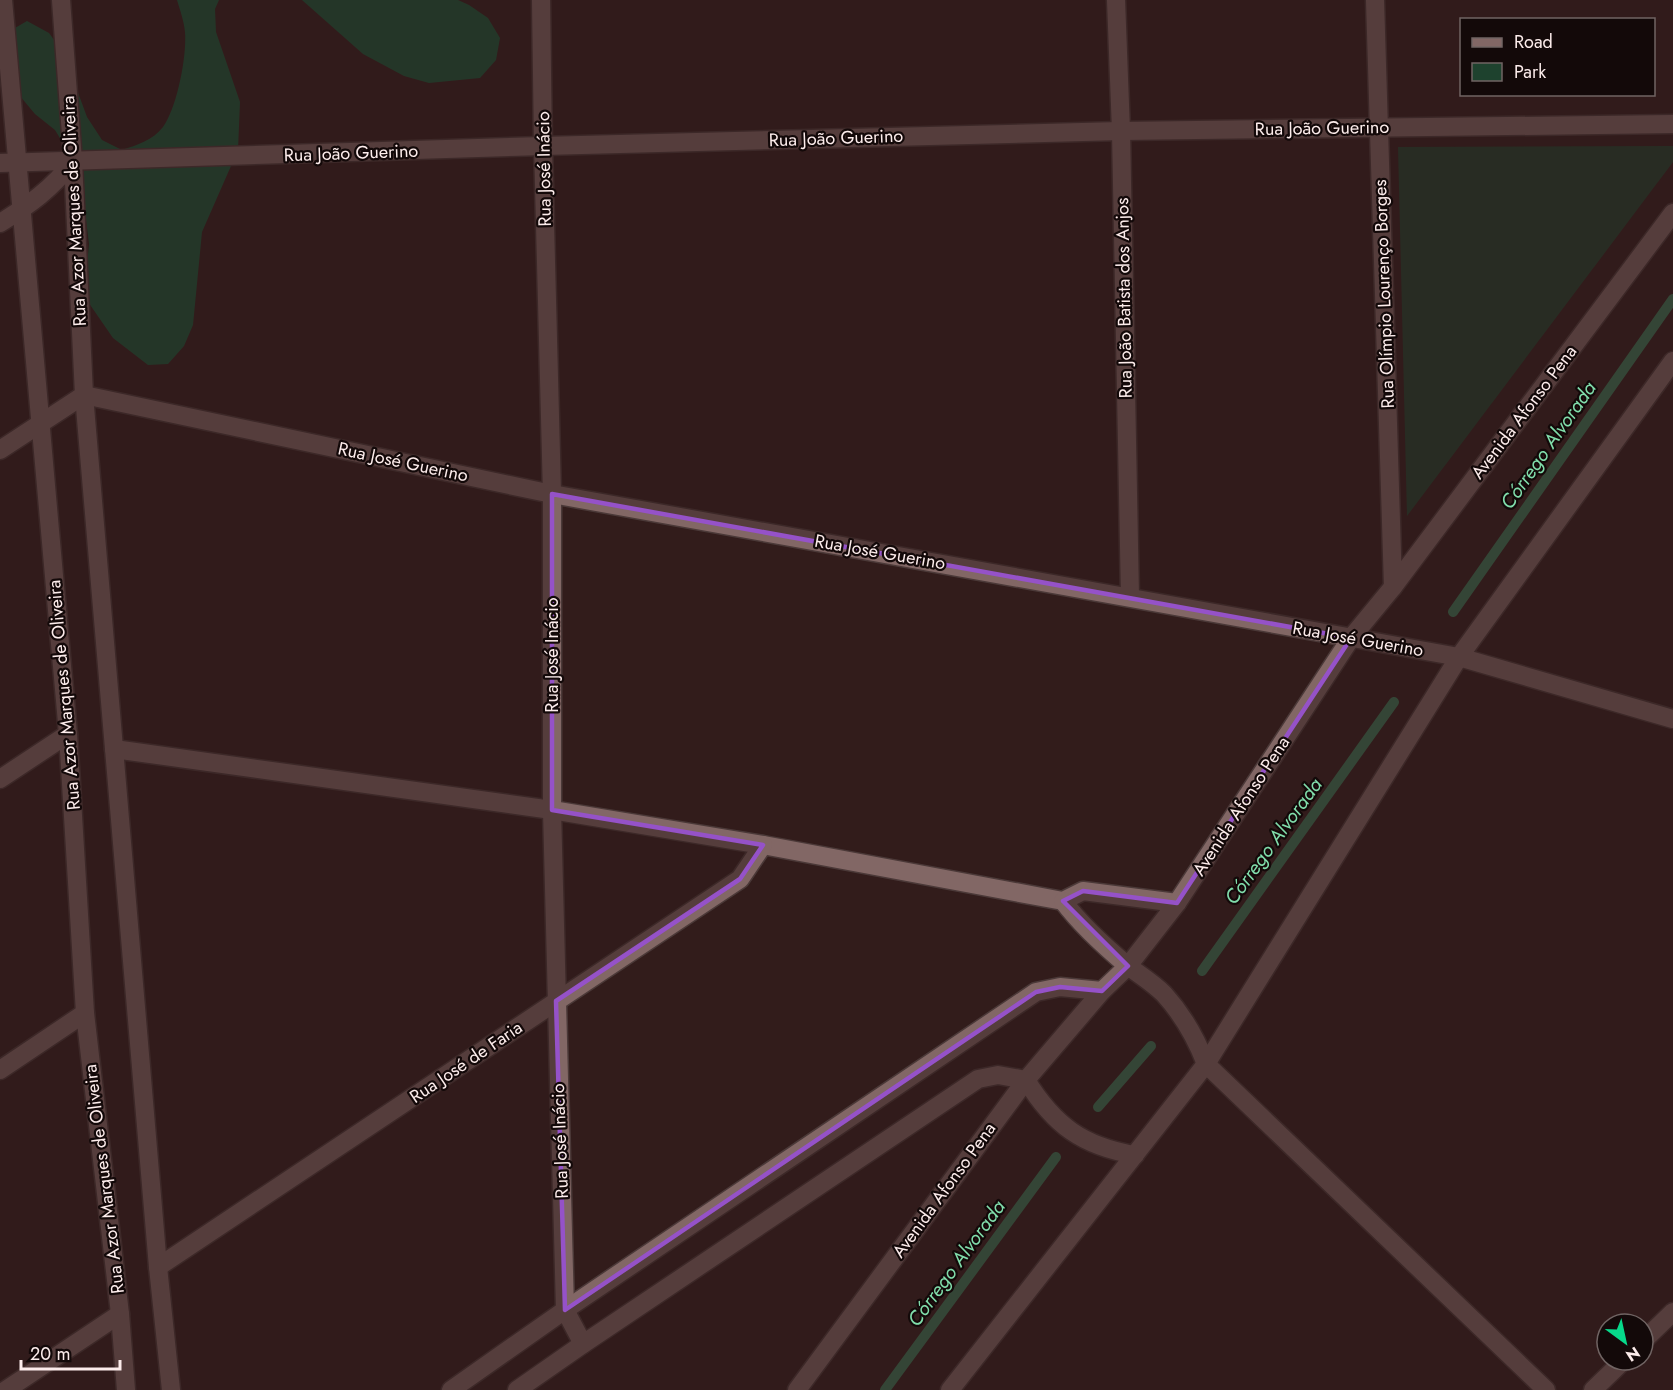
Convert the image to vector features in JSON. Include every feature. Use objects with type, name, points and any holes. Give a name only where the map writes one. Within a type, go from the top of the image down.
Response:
[{"type":"street","name":"Rua Azor Marques de Oliveira","points":[[3,0],[9,163],[22,210],[68,734],[85,1013],[120,1314],[126,1390]]},
{"type":"street","name":"Rua Azor Marques de Oliveira","points":[[60,0],[73,162],[84,395],[158,1267],[171,1390]]},
{"type":"street","name":"Rua José Inácio","points":[[541,0],[552,494],[552,810],[565,1310]]},
{"type":"street","name":"Rua João Batista dos Anjos","points":[[1116,0],[1121,131],[1130,597]]},
{"type":"street","name":"Rua Olímpio Lourenço Borges","points":[[1375,0],[1394,587]]},
{"type":"street","name":"Rua João Guerino","points":[[9,163],[1121,131],[1673,124]]},
{"type":"street","points":[[0,223],[22,210],[52,186],[73,162]]},
{"type":"street","name":"Avenida Afonso Pena","points":[[796,1390],[1026,1080],[1102,991],[1128,966],[1178,903],[1352,638],[1394,587],[1673,213]]},
{"type":"street","points":[[950,1390],[1206,1064],[1460,657],[1673,361]]},
{"type":"street","points":[[0,450],[84,395]]},
{"type":"street","name":"Rua José Guerino","points":[[84,395],[552,494],[1460,657],[1673,719]]},
{"type":"street","points":[[0,779],[68,734]]},
{"type":"street","points":[[114,749],[552,810],[763,845],[1063,901],[1083,891],[1178,903]]},
{"type":"street","name":"Rua José de Faria","points":[[158,1267],[740,879],[763,845]]},
{"type":"street","points":[[1063,901],[1078,920],[1128,966],[1155,986],[1178,1010],[1189,1027],[1206,1064],[1546,1390]]},
{"type":"street","points":[[451,1390],[565,1310],[1036,992],[1060,987],[1102,991]]},
{"type":"street","points":[[0,1070],[85,1013]]},
{"type":"street","points":[[517,1390],[978,1079],[998,1075],[1026,1080],[1040,1102],[1058,1122],[1080,1137],[1106,1149],[1135,1155]]},
{"type":"street","points":[[565,1310],[584,1344]]},
{"type":"street","points":[[1655,1329],[1673,1312]]},
{"type":"street","points":[[6,1390],[120,1314]]},
{"type":"street","points":[[1593,1390],[1611,1372]]},
{"type":"highlighted area","points":[[552,494],[1351,638],[1177,903],[1083,891],[1063,901],[1128,966],[1102,991],[1060,987],[1036,992],[565,1310],[556,1001],[740,879],[763,845],[552,810]]},
{"type":"green space","points":[[177,0],[219,0],[215,9],[216,32],[240,102],[238,150],[202,232],[193,325],[184,346],[168,364],[148,365],[113,338],[84,296],[89,244],[80,171],[55,130],[35,114],[4,77],[0,69],[0,43],[3,35],[27,21],[49,33],[63,52],[87,117],[102,140],[122,150],[150,139],[163,127],[173,108],[183,68],[185,42],[184,24]]},
{"type":"green space","points":[[302,0],[458,0],[488,18],[500,38],[496,60],[480,78],[429,83],[404,76],[363,54]]},
{"type":"green space","points":[[1673,146],[1673,162],[1407,516],[1398,147]]},
{"type":"waterway","name":"Córrego Alvorada","points":[[1453,612],[1673,299]]},
{"type":"waterway","name":"Córrego Alvorada","points":[[1202,971],[1394,702]]},
{"type":"waterway","name":"Córrego Alvorada","points":[[1098,1107],[1151,1046]]},
{"type":"waterway","name":"Córrego Alvorada","points":[[885,1390],[1056,1157]]}]
